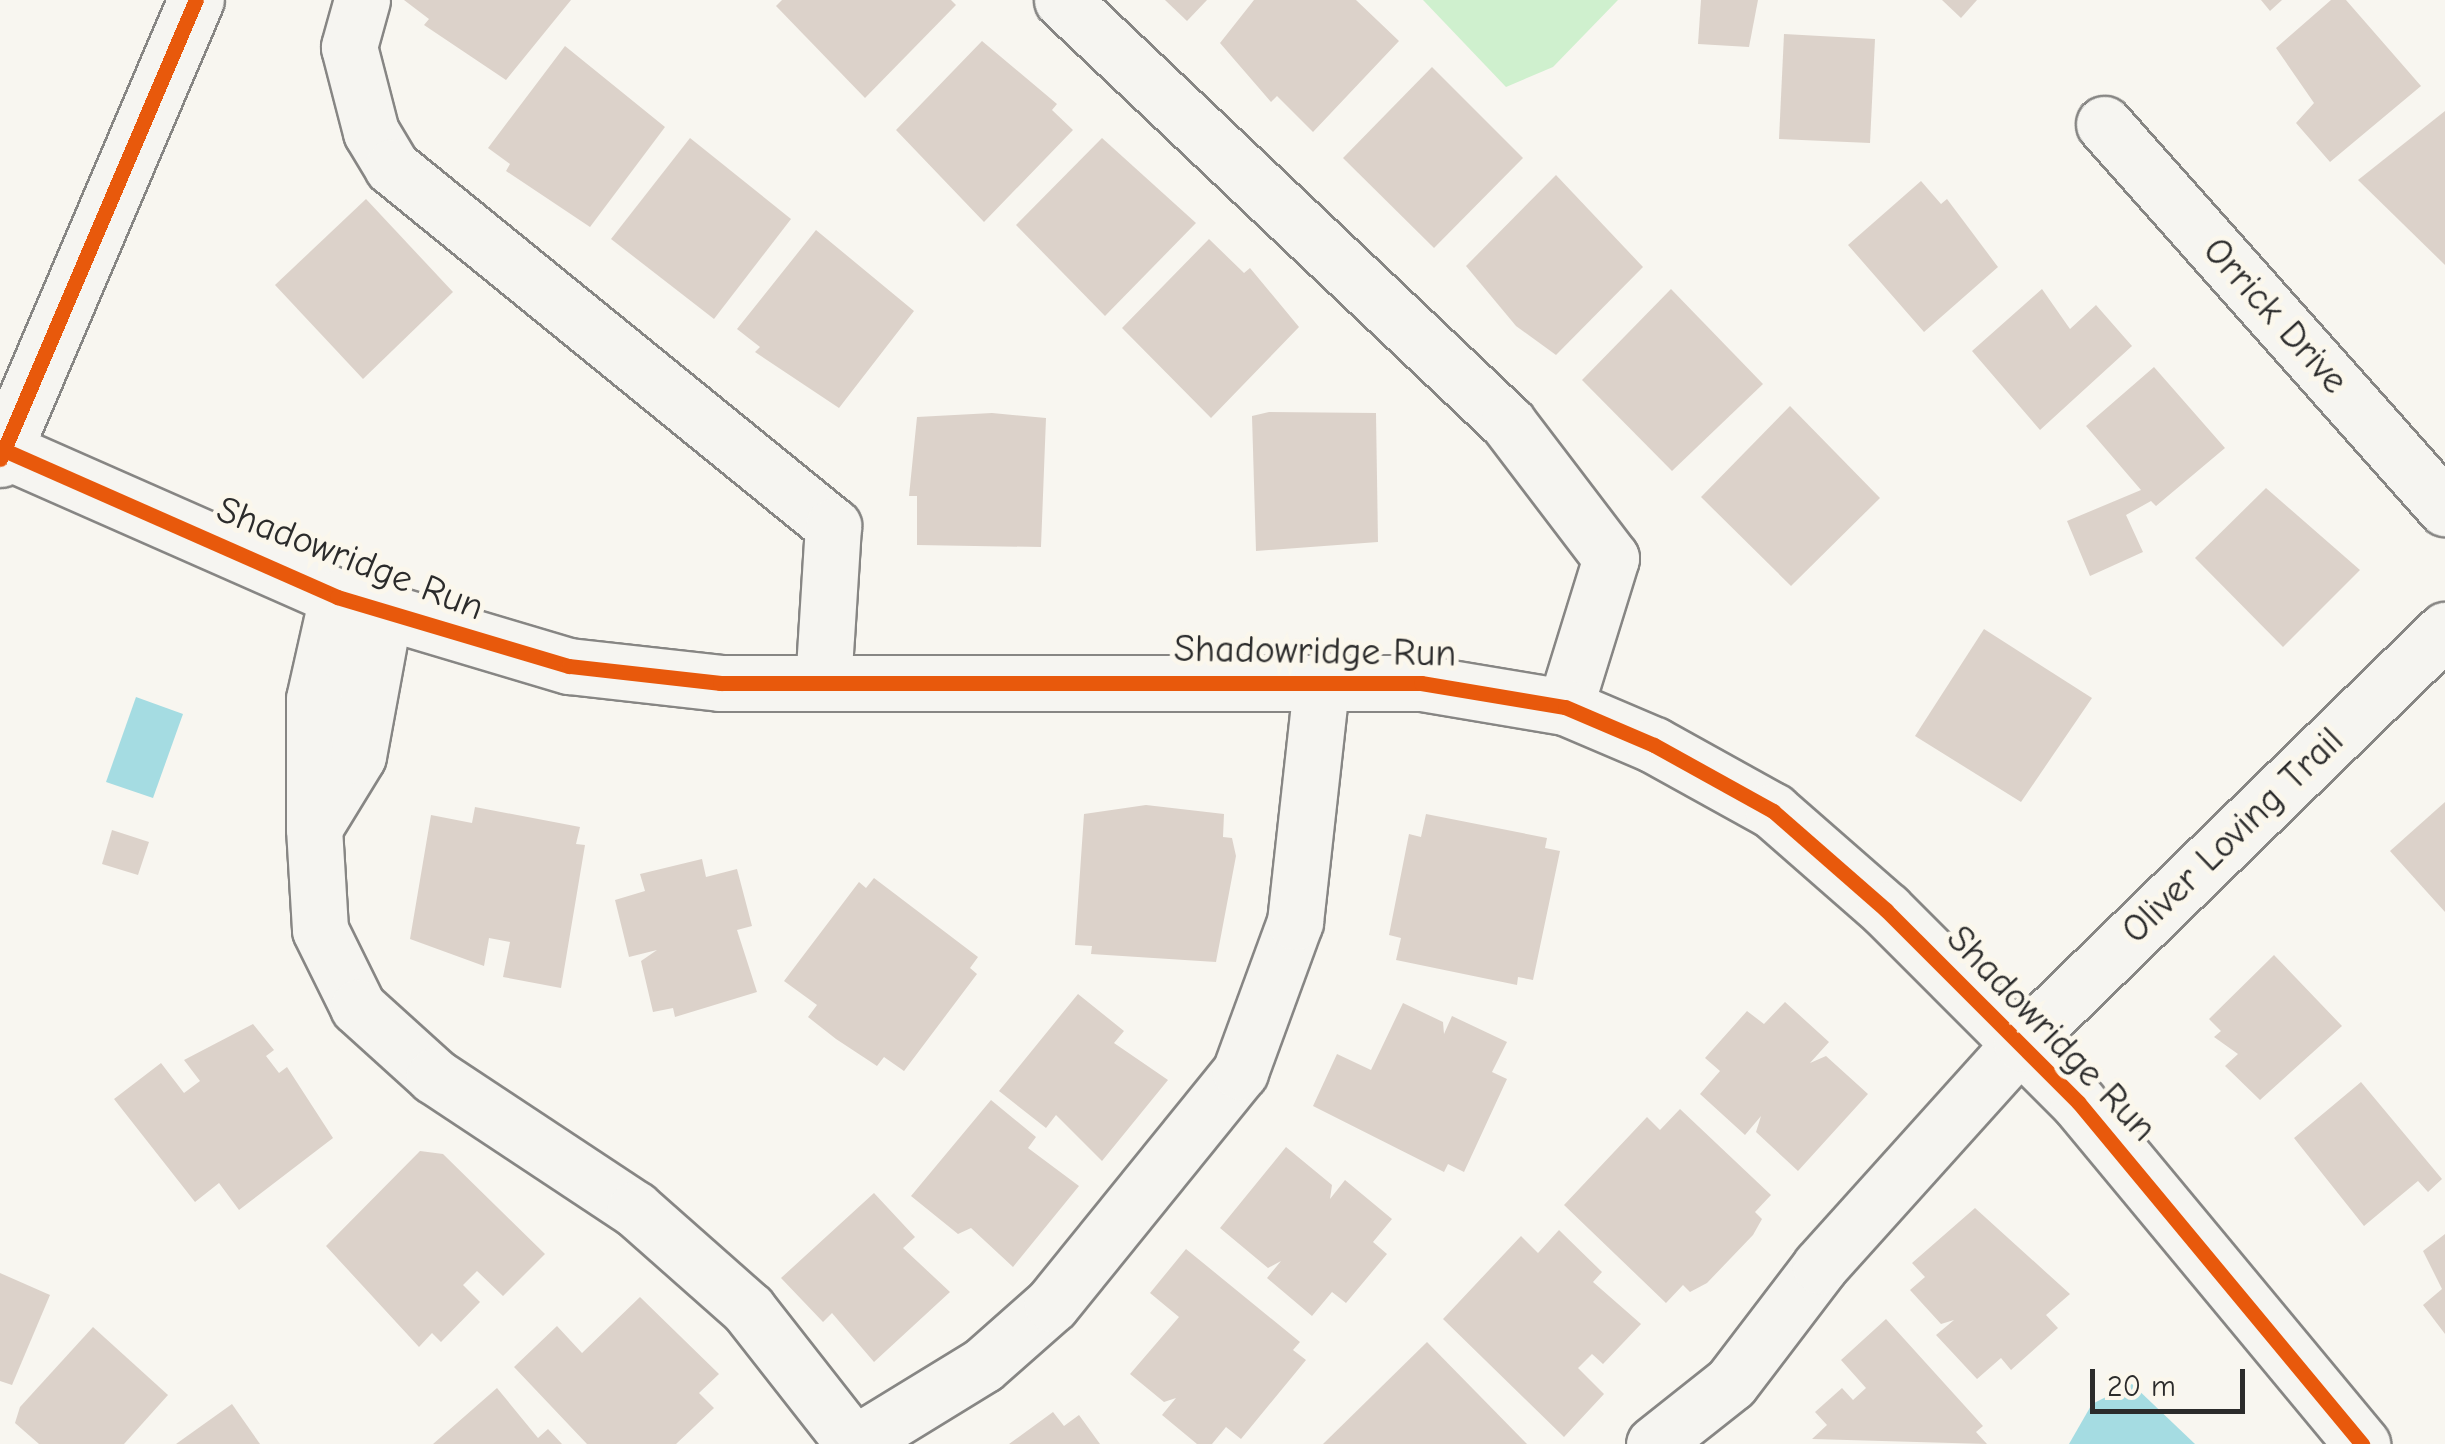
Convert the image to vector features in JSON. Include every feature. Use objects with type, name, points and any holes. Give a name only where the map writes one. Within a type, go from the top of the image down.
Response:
[{"type":"street","points":[[2,455],[196,0]]},
{"type":"street","points":[[362,0],[349,47],[371,132],[392,167],[833,526],[823,683]]},
{"type":"street","points":[[1062,0],[1508,423],[1611,558],[1564,707]]},
{"type":"street","name":"Orrick Drive","points":[[2104,124],[2445,508]]},
{"type":"street","name":"Shadowridge Run","points":[[2,455],[360,606],[569,666],[823,683],[1322,679],[1490,690],[1564,707],[1773,811],[2021,1043],[2362,1444]]},
{"type":"street","points":[[360,606],[314,699],[314,828],[320,930],[358,1006],[434,1076],[635,1210],[748,1309],[854,1444],[984,1364],[1052,1304],[1240,1072],[1288,951],[1322,679]]},
{"type":"street","name":"Oliver Loving Trail","points":[[1654,1444],[1732,1383],[1820,1266],[2021,1043],[2445,630]]},
{"type":"green space","points":[[1423,0],[1618,0],[1553,67],[1506,87]]},
{"type":"water","points":[[136,697],[183,714],[153,798],[106,782]]},
{"type":"water","points":[[2132,1384],[2195,1444],[2069,1444],[2092,1404]]},
{"type":"building","points":[[404,0],[571,0],[506,80],[424,25],[429,19]]},
{"type":"building","points":[[782,0],[951,0],[956,5],[865,98],[776,6]]},
{"type":"building","points":[[1165,0],[1207,0],[1187,21]]},
{"type":"building","points":[[1254,0],[1356,0],[1399,41],[1313,132],[1277,96],[1271,102],[1220,43]]},
{"type":"building","points":[[1701,0],[1758,0],[1749,47],[1698,44]]},
{"type":"building","points":[[1942,0],[1977,0],[1961,18]]},
{"type":"building","points":[[2261,0],[2282,0],[2270,11]]},
{"type":"building","points":[[2331,0],[2346,0],[2421,86],[2330,162],[2296,123],[2314,103],[2276,48]]},
{"type":"building","points":[[1784,34],[1875,39],[1870,143],[1779,139]]},
{"type":"building","points":[[982,41],[1057,104],[1052,110],[1073,130],[984,222],[896,130]]},
{"type":"building","points":[[565,46],[665,127],[590,227],[506,171],[510,164],[488,148]]},
{"type":"building","points":[[1432,67],[1523,158],[1434,248],[1343,158]]},
{"type":"building","points":[[2445,111],[2445,265],[2358,180]]},
{"type":"building","points":[[690,138],[791,219],[714,319],[611,239]]},
{"type":"building","points":[[1102,138],[1196,223],[1105,316],[1016,225]]},
{"type":"building","points":[[1556,175],[1643,267],[1556,355],[1516,326],[1466,266]]},
{"type":"building","points":[[1921,181],[1941,204],[1947,199],[1998,267],[1924,332],[1848,245]]},
{"type":"building","points":[[366,199],[453,292],[363,379],[275,285]]},
{"type":"building","points":[[816,230],[914,311],[839,408],[755,352],[760,347],[737,329]]},
{"type":"building","points":[[1209,239],[1244,273],[1250,268],[1299,327],[1211,418],[1122,328]]},
{"type":"building","points":[[1671,289],[1763,384],[1672,471],[1582,380]]},
{"type":"building","points":[[2042,289],[2070,329],[2096,305],[2132,346],[2040,430],[1972,351]]},
{"type":"building","points":[[2154,367],[2225,448],[2156,506],[2151,501],[2126,515],[2143,552],[2090,576],[2067,521],[2141,490],[2086,426]]},
{"type":"building","points":[[1790,406],[1880,498],[1791,586],[1701,497]]},
{"type":"building","points":[[1269,412],[1376,413],[1378,542],[1256,551],[1252,416]]},
{"type":"building","points":[[992,413],[1046,418],[1041,547],[917,545],[917,496],[909,496],[917,417]]},
{"type":"building","points":[[2266,488],[2360,570],[2283,647],[2195,558]]},
{"type":"building","points":[[1984,629],[2092,698],[2021,802],[1915,736]]},
{"type":"building","points":[[2445,802],[2445,912],[2390,851]]},
{"type":"building","points":[[1146,805],[1224,814],[1223,837],[1232,838],[1236,856],[1216,962],[1091,954],[1092,946],[1075,945],[1084,814]]},
{"type":"building","points":[[475,807],[580,827],[576,844],[585,845],[561,988],[503,977],[510,942],[489,938],[484,966],[410,939],[431,815],[472,823]]},
{"type":"building","points":[[1426,814],[1547,838],[1545,848],[1560,851],[1533,980],[1518,977],[1517,985],[1396,960],[1401,938],[1389,935],[1409,834],[1421,837]]},
{"type":"building","points":[[112,830],[149,842],[138,875],[102,864]]},
{"type":"building","points":[[702,859],[706,877],[737,869],[752,926],[737,930],[757,992],[675,1017],[673,1008],[653,1012],[641,961],[657,950],[629,957],[615,900],[645,891],[640,874]]},
{"type":"building","points":[[874,878],[978,957],[970,968],[977,974],[904,1071],[884,1057],[877,1066],[836,1039],[808,1017],[817,1005],[784,981],[859,882],[866,888]]},
{"type":"building","points":[[2274,955],[2342,1026],[2260,1100],[2225,1066],[2238,1054],[2214,1037],[2221,1031],[2209,1019]]},
{"type":"building","points":[[1078,994],[1124,1031],[1114,1043],[1168,1080],[1102,1161],[1056,1115],[1046,1128],[999,1091]]},
{"type":"building","points":[[1785,1002],[1829,1042],[1810,1063],[1826,1056],[1868,1094],[1798,1171],[1756,1132],[1761,1116],[1745,1135],[1700,1094],[1720,1071],[1705,1058],[1747,1011],[1764,1024]]},
{"type":"building","points":[[1403,1003],[1443,1022],[1444,1034],[1452,1016],[1507,1042],[1492,1072],[1507,1079],[1464,1172],[1448,1164],[1444,1172],[1313,1106],[1337,1054],[1371,1070]]},
{"type":"building","points":[[253,1024],[274,1050],[266,1056],[279,1073],[287,1067],[333,1138],[239,1210],[219,1183],[195,1202],[114,1099],[161,1063],[184,1093],[200,1081],[184,1060]]},
{"type":"building","points":[[2361,1082],[2442,1179],[2428,1192],[2418,1181],[2364,1226],[2294,1138]]},
{"type":"building","points":[[991,1100],[1036,1137],[1028,1148],[1079,1186],[1013,1267],[971,1228],[958,1234],[911,1196]]},
{"type":"building","points":[[1680,1109],[1771,1195],[1755,1212],[1762,1219],[1753,1235],[1707,1283],[1690,1292],[1683,1285],[1666,1303],[1564,1205],[1647,1117],[1660,1130]]},
{"type":"building","points":[[1286,1147],[1332,1185],[1330,1199],[1345,1180],[1392,1219],[1373,1242],[1387,1254],[1346,1303],[1332,1292],[1312,1316],[1267,1278],[1281,1261],[1268,1268],[1220,1228]]},
{"type":"building","points":[[420,1151],[443,1154],[545,1254],[503,1296],[477,1271],[463,1285],[480,1302],[441,1342],[432,1333],[419,1347],[326,1246]]},
{"type":"building","points":[[874,1193],[915,1237],[903,1248],[950,1292],[874,1362],[832,1313],[823,1322],[781,1278]]},
{"type":"building","points":[[1975,1208],[2070,1294],[2046,1315],[2058,1328],[2011,1370],[2001,1358],[1977,1379],[1936,1335],[1954,1320],[1941,1324],[1910,1290],[1925,1277],[1912,1263]]},
{"type":"building","points":[[1559,1230],[1602,1272],[1593,1282],[1641,1324],[1603,1364],[1592,1354],[1578,1368],[1604,1394],[1564,1437],[1443,1319],[1521,1236],[1538,1253]]},
{"type":"building","points":[[2445,1234],[2445,1334],[2423,1305],[2442,1289],[2423,1251]]},
{"type":"building","points":[[1186,1249],[1300,1342],[1293,1350],[1306,1360],[1241,1439],[1226,1427],[1212,1444],[1197,1444],[1162,1415],[1176,1398],[1164,1402],[1130,1374],[1179,1317],[1150,1293]]},
{"type":"building","points":[[0,1273],[50,1295],[12,1385],[0,1381]]},
{"type":"building","points":[[640,1297],[719,1374],[699,1393],[714,1408],[676,1444],[587,1444],[514,1367],[557,1326],[582,1353]]},
{"type":"building","points":[[1886,1319],[1983,1426],[1976,1432],[1987,1444],[1812,1439],[1827,1425],[1815,1412],[1842,1388],[1853,1400],[1866,1388],[1841,1360]]},
{"type":"building","points":[[93,1327],[168,1395],[124,1444],[39,1444],[15,1423],[20,1407]]},
{"type":"building","points":[[1427,1342],[1527,1444],[1323,1444]]},
{"type":"building","points":[[497,1388],[538,1438],[548,1429],[562,1444],[433,1444]]},
{"type":"building","points":[[232,1404],[260,1444],[176,1444]]},
{"type":"building","points":[[1053,1412],[1064,1426],[1079,1415],[1100,1444],[1009,1444]]},
{"type":"cycle path","points":[[0,459],[196,0]]},
{"type":"cycle path","points":[[4,450],[337,597],[569,666],[720,683],[1421,683],[1565,707],[1654,745],[1773,811],[1886,910],[2078,1102],[2362,1444]]}]
